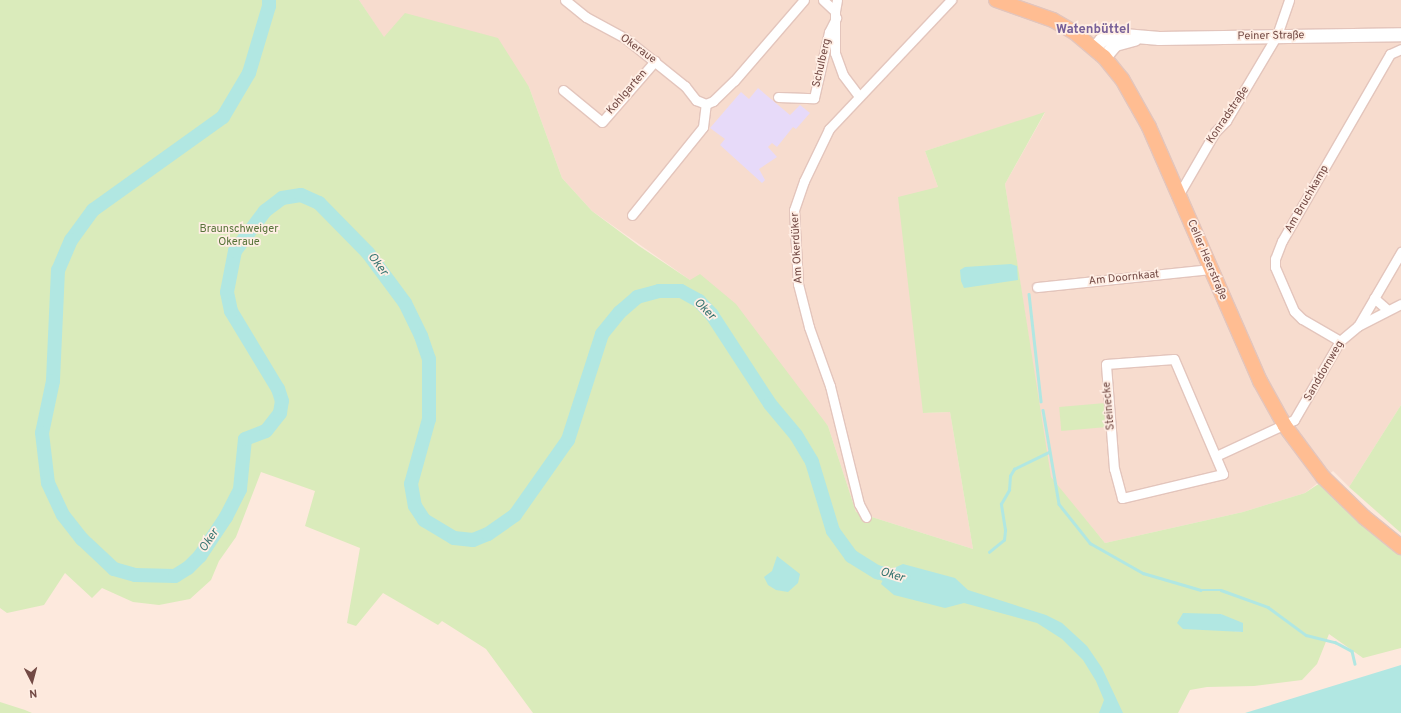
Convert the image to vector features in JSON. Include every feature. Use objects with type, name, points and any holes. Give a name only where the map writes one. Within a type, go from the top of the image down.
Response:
[{"type":"main road","name":"Celler Heerstraße","points":[[996,0],[1053,20],[1099,52],[1136,101],[1179,194],[1260,381],[1285,426],[1323,477],[1359,512],[1401,547]]},
{"type":"main road","name":"Peiner Straße","points":[[1099,52],[1115,44],[1140,38],[1401,34]]},
{"type":"street","name":"Okeraue","points":[[565,0],[586,17],[625,38],[655,61],[696,100],[706,104]]},
{"type":"street","points":[[632,216],[703,127],[706,104],[713,101],[734,81],[804,0]]},
{"type":"street","points":[[823,0],[836,14]]},
{"type":"street","points":[[836,14],[837,0]]},
{"type":"street","name":"Am Okerdüker","points":[[866,517],[859,504],[830,386],[809,327],[798,284],[793,221],[797,196],[829,129],[950,0]]},
{"type":"street","name":"Konradstraße","points":[[1179,194],[1215,132],[1226,121],[1277,35],[1289,0]]},
{"type":"street","name":"Schulberg","points":[[836,14],[836,53],[838,65],[850,87],[859,96]]},
{"type":"street","name":"Schulberg","points":[[778,97],[814,98],[829,32],[836,14]]},
{"type":"street","name":"Am Bruchkamp","points":[[1340,341],[1302,319],[1294,311],[1275,267],[1275,259],[1282,241],[1390,54],[1401,49]]},
{"type":"street","name":"Kohlgarten","points":[[563,90],[602,122],[655,61]]},
{"type":"street","points":[[1358,326],[1401,252]]},
{"type":"street","name":"Am Doornkaat","points":[[1037,287],[1211,269]]},
{"type":"street","points":[[1374,298],[1388,310]]},
{"type":"street","name":"Sanddornweg","points":[[1285,426],[1299,414],[1340,341],[1358,326],[1401,304]]},
{"type":"street","name":"Steinecke","points":[[1174,359],[1216,456],[1223,474],[1122,498],[1114,469],[1106,364],[1174,359]]},
{"type":"street","points":[[1216,456],[1285,426]]},
{"type":"shaded area","points":[[359,0],[1401,0],[1401,405],[1349,487],[1333,471],[1305,493],[1243,512],[1105,543],[1050,477],[1005,184],[1045,113],[925,151],[938,187],[923,413],[950,412],[973,549],[856,512],[828,426],[690,280],[592,211],[562,178],[529,87],[384,38]]},
{"type":"shaded area","points":[[758,88],[790,115],[800,105],[810,113],[796,129],[793,127],[777,147],[772,143],[768,147],[777,157],[759,169],[765,180],[762,183],[720,145],[725,139],[710,128],[741,92],[749,99]]},
{"type":"green space","name":"Braunschweiger Okeraue","points":[[0,0],[359,0],[384,37],[405,13],[498,38],[529,87],[562,178],[592,211],[639,246],[690,280],[700,274],[736,304],[828,426],[856,512],[973,549],[950,412],[923,413],[898,197],[938,187],[925,151],[1045,112],[1005,184],[1051,477],[1105,543],[1243,512],[1305,493],[1320,483],[1401,553],[1401,648],[1363,658],[1329,634],[1317,664],[1302,680],[1254,686],[1207,687],[1190,690],[1178,713],[533,713],[486,649],[442,621],[438,625],[383,593],[356,626],[347,623],[360,548],[305,526],[315,491],[261,472],[236,537],[219,561],[211,580],[190,599],[159,605],[133,602],[102,588],[92,598],[65,573],[44,605],[7,613],[0,608]],"holes":[[[1183,614],[1221,614],[1242,632],[1216,629]]]},
{"type":"green space","points":[[1105,403],[1107,427],[1061,431],[1059,407]]},
{"type":"green space","points":[[1401,405],[1401,533],[1349,487]]},
{"type":"green space","points":[[0,702],[25,710],[32,713],[0,713]]},
{"type":"water","points":[[1011,264],[1017,266],[1018,280],[964,288],[961,281],[960,270],[965,267]]},
{"type":"water","points":[[777,556],[800,574],[798,583],[788,592],[776,590],[768,585],[764,577],[772,571]]},
{"type":"water","points":[[903,564],[955,578],[968,590],[1046,615],[1062,623],[1087,646],[1102,668],[1123,713],[1099,713],[1104,700],[1096,681],[1083,660],[1062,639],[1037,623],[964,603],[945,608],[894,595],[881,584],[887,571]]},
{"type":"water","points":[[1183,613],[1221,614],[1243,623],[1243,632],[1183,629],[1177,623]]},
{"type":"water","points":[[1401,665],[1401,713],[1245,713]]},
{"type":"waterway","name":"Oker","points":[[269,0],[269,6],[249,73],[223,117],[93,210],[71,240],[58,270],[53,381],[42,433],[48,483],[63,515],[82,539],[114,569],[135,575],[175,576],[188,568],[200,556],[226,517],[240,489],[245,439],[266,431],[280,413],[282,401],[278,389],[231,311],[227,292],[235,251],[265,211],[282,198],[301,195],[319,203],[368,253],[405,303],[421,336],[429,359],[429,419],[411,484],[415,506],[424,520],[454,538],[473,540],[488,534],[515,515],[568,440],[602,334],[620,312],[637,297],[659,291],[681,291],[699,301],[712,315],[770,404],[796,435],[812,462],[833,531],[851,556],[877,572],[904,579]]},
{"type":"waterway","points":[[1029,294],[1041,401]]},
{"type":"waterway","points":[[1043,410],[1059,504],[1090,543],[1143,573],[1201,590],[1221,590],[1268,607],[1306,635],[1335,642],[1352,651],[1355,664]]},
{"type":"waterway","points":[[989,552],[1004,540],[1005,530],[1001,504],[1009,490],[1010,476],[1014,469],[1049,452]]},
{"type":"district","name":"Watenbüttel","points":[[1093,30]]}]
